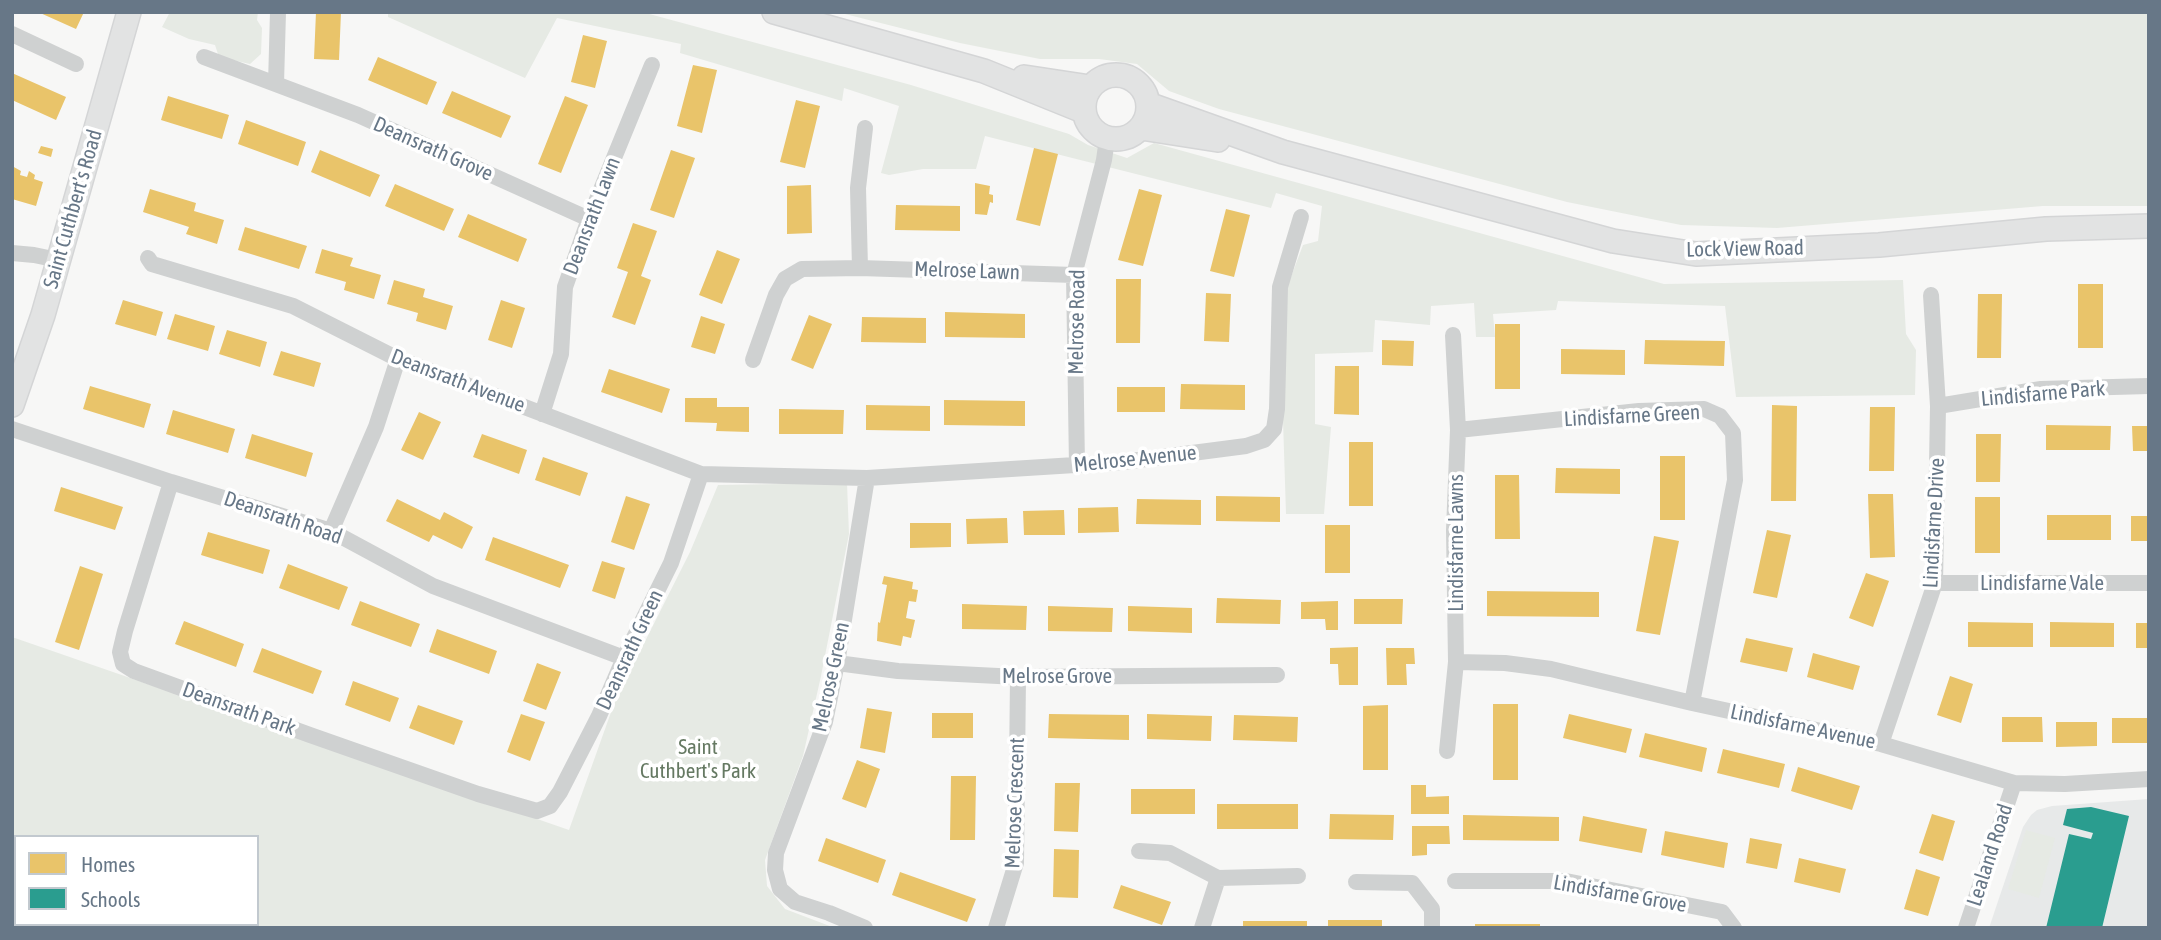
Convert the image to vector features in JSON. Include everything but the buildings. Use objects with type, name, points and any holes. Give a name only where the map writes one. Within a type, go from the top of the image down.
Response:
[{"type":"street","name":"Saint Cuthbert’s Road","points":[[12,405],[43,315],[129,12]]},
{"type":"street","points":[[276,84],[278,12]]},
{"type":"street","points":[[774,12],[984,71],[1083,111]]},
{"type":"street","points":[[12,34],[76,64]]},
{"type":"street","name":"Deansrath Grove","points":[[204,57],[358,115],[589,219]]},
{"type":"street","name":"Deansrath Lawn","points":[[542,414],[561,354],[565,287],[589,219],[652,65]]},
{"type":"street","points":[[984,71],[1090,87]]},
{"type":"street","points":[[1107,139],[1091,128],[1083,111],[1083,103],[1090,87],[1108,76],[1130,78],[1145,93],[1148,104],[1141,128]]},
{"type":"street","name":"Lock View Road","points":[[1148,104],[1269,148],[1613,241],[1696,254],[1879,245],[2046,229],[2149,226]]},
{"type":"street","points":[[860,268],[858,188],[865,128]]},
{"type":"street","name":"Lock View Road","points":[[1107,139],[1126,138],[1141,128],[1269,148]]},
{"type":"street","name":"Melrose Road","points":[[1077,466],[1074,275],[1107,139]]},
{"type":"street","name":"Melrose Avenue","points":[[776,475],[867,478],[1077,466],[1246,446],[1264,440],[1274,429],[1278,409],[1280,287],[1301,217]]},
{"type":"street","points":[[12,253],[58,260]]},
{"type":"street","name":"Deansrath Avenue","points":[[148,258],[152,264],[293,306],[398,359],[701,474],[776,475]]},
{"type":"street","name":"Melrose Lawn","points":[[754,360],[776,295],[785,279],[802,269],[860,268],[1074,275]]},
{"type":"street","name":"Lindisfarne Drive","points":[[1881,744],[1935,583],[1938,406],[1931,295]]},
{"type":"street","name":"Lindisfarne Lawns","points":[[1447,751],[1456,662],[1454,530],[1458,430],[1453,335]]},
{"type":"street","points":[[331,531],[376,427],[398,359]]},
{"type":"street","name":"Lindisfarne Park","points":[[1938,406],[2041,389],[2149,386]]},
{"type":"street","name":"Lindisfarne Green","points":[[1458,430],[1639,411],[1704,409],[1720,416],[1732,433],[1735,480],[1692,703]]},
{"type":"street","name":"Deansrath Road","points":[[12,429],[331,531],[433,586],[624,658]]},
{"type":"street","name":"Deansrath Green","points":[[537,811],[550,806],[560,792],[599,716],[671,563],[701,474]]},
{"type":"street","name":"Melrose Green","points":[[865,928],[795,902],[780,889],[775,870],[776,853],[825,722],[867,478]]},
{"type":"street","name":"Deansrath Park","points":[[171,482],[125,631],[120,652],[123,664],[134,671],[310,735],[478,794],[537,811]]},
{"type":"street","name":"Lindisfarne Vale","points":[[1935,583],[2149,583]]},
{"type":"street","name":"Lindisfarne Avenue","points":[[1456,662],[1551,668],[1692,703],[1881,744],[2014,782],[2065,783],[2149,779]]},
{"type":"street","name":"Melrose Grove","points":[[837,663],[898,671],[1018,677],[1277,675]]},
{"type":"street","name":"Melrose Crescent","points":[[996,928],[1016,863],[1018,677]]},
{"type":"street","name":"Lealand Road","points":[[1966,928],[2014,782]]},
{"type":"street","points":[[1139,851],[1170,853],[1217,878],[1298,876]]},
{"type":"street","points":[[1202,928],[1217,878]]},
{"type":"street","name":"Lindisfarne Grove","points":[[1455,881],[1566,881],[1722,912],[1734,928]]},
{"type":"street","points":[[1356,882],[1412,883],[1432,909],[1432,928]]},
{"type":"shaded area","points":[[2149,799],[2149,928],[1989,928],[2023,827],[2037,810],[2052,806]]},
{"type":"green space","points":[[170,12],[258,12],[257,20],[262,28],[261,54],[250,64],[219,57],[215,45],[189,39],[162,27]]},
{"type":"green space","points":[[388,12],[642,12],[911,85],[1069,134],[1088,145],[1127,158],[1154,143],[1664,284],[1903,280],[1906,334],[1916,350],[1915,395],[1736,397],[1725,306],[1558,301],[1556,310],[1493,314],[1495,337],[1476,337],[1474,303],[1431,306],[1430,325],[1375,320],[1373,352],[1315,354],[1315,424],[1331,427],[1324,514],[1286,514],[1283,420],[1286,290],[1303,245],[1318,241],[1322,206],[1276,193],[1271,208],[985,136],[976,169],[923,169],[889,175],[881,173],[899,106],[844,88],[842,101],[680,53],[681,44],[557,18],[525,78],[388,17]]},
{"type":"green space","points":[[837,12],[2149,12],[2149,206],[2043,206],[1777,228],[1681,225],[1567,202],[1219,109],[1169,91],[1137,64],[1099,59],[1040,59],[960,43]]},
{"type":"green space","name":"Saint Cuthbert's Park","points":[[847,483],[849,534],[821,676],[803,756],[765,860],[767,886],[785,909],[835,928],[12,928],[12,637],[569,830],[615,701],[690,552],[718,485]]},
{"type":"green space","points":[[2026,830],[2055,838],[2039,898],[2008,889]]}]
